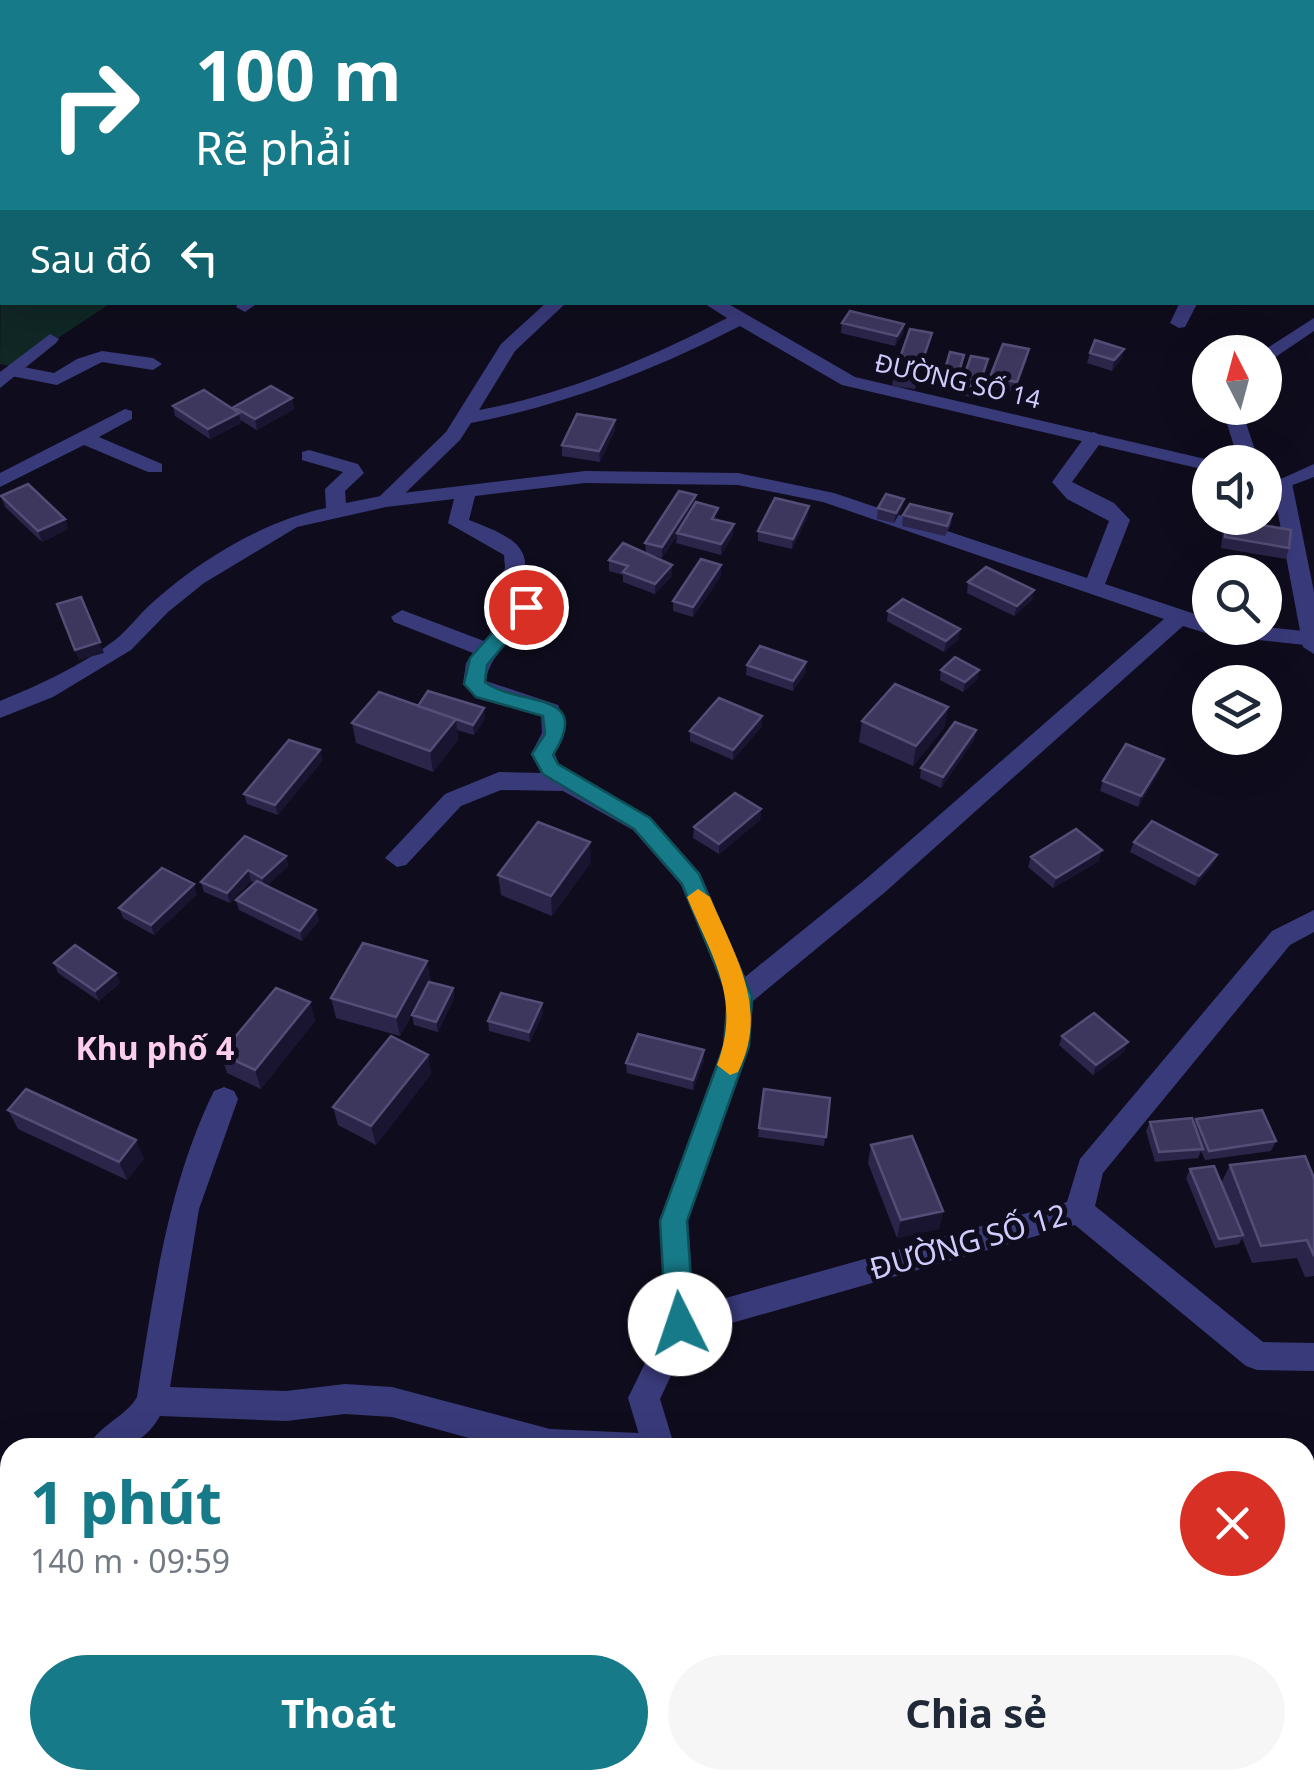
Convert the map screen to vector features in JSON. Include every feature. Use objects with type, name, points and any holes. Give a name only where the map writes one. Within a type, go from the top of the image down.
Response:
[{"type":"street","points":[[386,502],[452,436],[508,348],[555,305]]},
{"type":"street","name":"ĐƯỜNG SỐ 14","points":[[716,305],[849,380],[1192,461]]},
{"type":"street","points":[[1179,323],[1188,305]]},
{"type":"street","points":[[462,419],[534,404],[694,343],[739,319]]},
{"type":"street","points":[[1282,346],[1314,323]]},
{"type":"street","points":[[4,373],[50,339]]},
{"type":"street","points":[[4,373],[57,379],[86,358],[100,355],[153,364]]},
{"type":"street","points":[[2,479],[125,415]]},
{"type":"street","points":[[85,438],[156,468]]},
{"type":"street","points":[[1094,438],[1062,482],[1075,495],[1114,510],[1120,520],[1094,586]]},
{"type":"street","points":[[309,456],[350,468],[354,474],[335,489],[336,510]]},
{"type":"street","points":[[1282,479],[1314,470]]},
{"type":"street","points":[[0,710],[45,691],[122,645],[160,607],[237,553],[290,522],[386,502],[584,477],[738,480],[827,497],[1094,586],[1192,623]]},
{"type":"street","points":[[466,493],[458,522],[497,539],[514,553],[516,568],[511,580],[528,597],[526,607],[477,663],[474,684],[484,692],[550,711],[556,720],[555,735],[543,754],[550,769],[642,824],[691,880],[740,996],[736,1046],[674,1221],[680,1324],[644,1398],[656,1438]]},
{"type":"street","points":[[1282,518],[1312,643],[1282,638]]},
{"type":"street","points":[[402,617],[487,650]]},
{"type":"street","points":[[740,996],[875,886],[1177,620]]},
{"type":"street","points":[[397,858],[453,800],[499,781],[567,782]]},
{"type":"street","name":"ĐƯỜNG SỐ 12","points":[[680,1324],[1079,1210],[1090,1168],[1281,938],[1314,920]]},
{"type":"street","points":[[117,1438],[142,1418],[152,1402],[172,1258],[199,1153],[224,1099]]},
{"type":"street","points":[[1079,1210],[1257,1356],[1314,1357]]},
{"type":"street","points":[[152,1402],[286,1406],[345,1399],[392,1402],[527,1438]]},
{"type":"green space","points":[[0,305],[108,305],[14,367],[0,364]]},
{"type":"building","points":[[850,311],[904,324],[897,336],[842,323]]},
{"type":"building","points":[[910,329],[932,333],[916,379],[894,375]]},
{"type":"building","points":[[1095,340],[1124,349],[1114,360],[1090,353]]},
{"type":"building","points":[[1003,344],[1029,349],[1017,382],[990,377]]},
{"type":"building","points":[[950,352],[964,355],[956,382],[942,380]]},
{"type":"building","points":[[971,356],[988,359],[978,388],[961,385]]},
{"type":"building","points":[[271,386],[292,398],[255,419],[234,407]]},
{"type":"building","points":[[204,390],[239,413],[208,429],[173,406]]},
{"type":"building","points":[[577,414],[615,420],[599,451],[562,445]]},
{"type":"building","points":[[28,484],[65,519],[38,531],[1,496]]},
{"type":"building","points":[[679,491],[696,495],[662,547],[645,543]]},
{"type":"building","points":[[886,494],[904,499],[896,513],[878,508]]},
{"type":"building","points":[[775,498],[809,506],[793,539],[758,531]]},
{"type":"building","points":[[696,502],[718,508],[712,519],[734,524],[721,544],[677,533]]},
{"type":"building","points":[[910,504],[952,514],[947,526],[903,515]]},
{"type":"building","points":[[1282,528],[1291,530],[1289,548],[1225,537],[1282,535]]},
{"type":"building","points":[[623,543],[672,565],[655,584],[623,572],[628,566],[609,560]]},
{"type":"building","points":[[701,559],[721,565],[693,607],[673,601]]},
{"type":"building","points":[[986,567],[1034,590],[1017,606],[968,582]]},
{"type":"building","points":[[81,597],[100,642],[75,650],[57,604]]},
{"type":"building","points":[[903,599],[960,629],[946,641],[888,611]]},
{"type":"building","points":[[760,646],[806,662],[793,681],[747,665]]},
{"type":"building","points":[[955,657],[979,670],[965,682],[941,670]]},
{"type":"building","points":[[895,684],[948,707],[916,746],[862,721]]},
{"type":"building","points":[[428,691],[484,708],[473,725],[418,706]]},
{"type":"building","points":[[379,692],[456,719],[430,751],[352,723]]},
{"type":"building","points":[[719,698],[762,716],[733,750],[690,731]]},
{"type":"building","points":[[955,722],[976,730],[943,777],[921,768]]},
{"type":"building","points":[[289,740],[320,750],[275,805],[244,794]]},
{"type":"building","points":[[1126,744],[1164,759],[1141,796],[1103,781]]},
{"type":"building","points":[[735,793],[761,809],[719,844],[694,827]]},
{"type":"building","points":[[1152,821],[1217,855],[1199,876],[1134,842]]},
{"type":"building","points":[[538,822],[590,842],[551,896],[498,875]]},
{"type":"building","points":[[1076,829],[1102,850],[1056,878],[1031,857]]},
{"type":"building","points":[[245,836],[286,856],[262,878],[248,870],[227,893],[201,882]]},
{"type":"building","points":[[162,868],[194,884],[151,925],[119,908]]},
{"type":"building","points":[[257,881],[316,910],[300,931],[236,900]]},
{"type":"building","points":[[363,943],[427,961],[396,1017],[331,998]]},
{"type":"building","points":[[75,945],[116,973],[95,991],[54,963]]},
{"type":"building","points":[[429,982],[453,988],[436,1022],[412,1015]]},
{"type":"building","points":[[276,988],[310,1002],[255,1070],[221,1054]]},
{"type":"building","points":[[501,993],[542,1003],[529,1032],[488,1021]]},
{"type":"building","points":[[1094,1013],[1128,1042],[1096,1065],[1062,1036]]},
{"type":"building","points":[[638,1034],[704,1050],[693,1080],[626,1063]]},
{"type":"building","points":[[391,1036],[428,1055],[371,1126],[333,1107]]},
{"type":"building","points":[[26,1089],[136,1140],[119,1162],[8,1110]]},
{"type":"building","points":[[764,1089],[830,1098],[826,1137],[759,1128]]},
{"type":"building","points":[[1262,1110],[1276,1141],[1209,1151],[1196,1119]]},
{"type":"building","points":[[1192,1118],[1203,1149],[1159,1152],[1150,1122]]},
{"type":"building","points":[[912,1136],[943,1211],[901,1220],[871,1145]]},
{"type":"building","points":[[1305,1156],[1314,1178],[1314,1256],[1307,1240],[1261,1246],[1230,1165]]},
{"type":"building","points":[[1214,1166],[1243,1235],[1219,1239],[1190,1169]]},
{"type":"slow traffic","points":[[698,897],[740,996],[736,1046],[730,1065]]},
{"type":"district","name":"Khu phố 4","points":[[155,1047]]},
{"type":"route","points":[[526,607],[477,663],[474,684],[484,692],[550,711],[556,720],[555,735],[543,754],[550,769],[642,824],[691,880],[740,996],[736,1046],[674,1221],[680,1324]]}]
